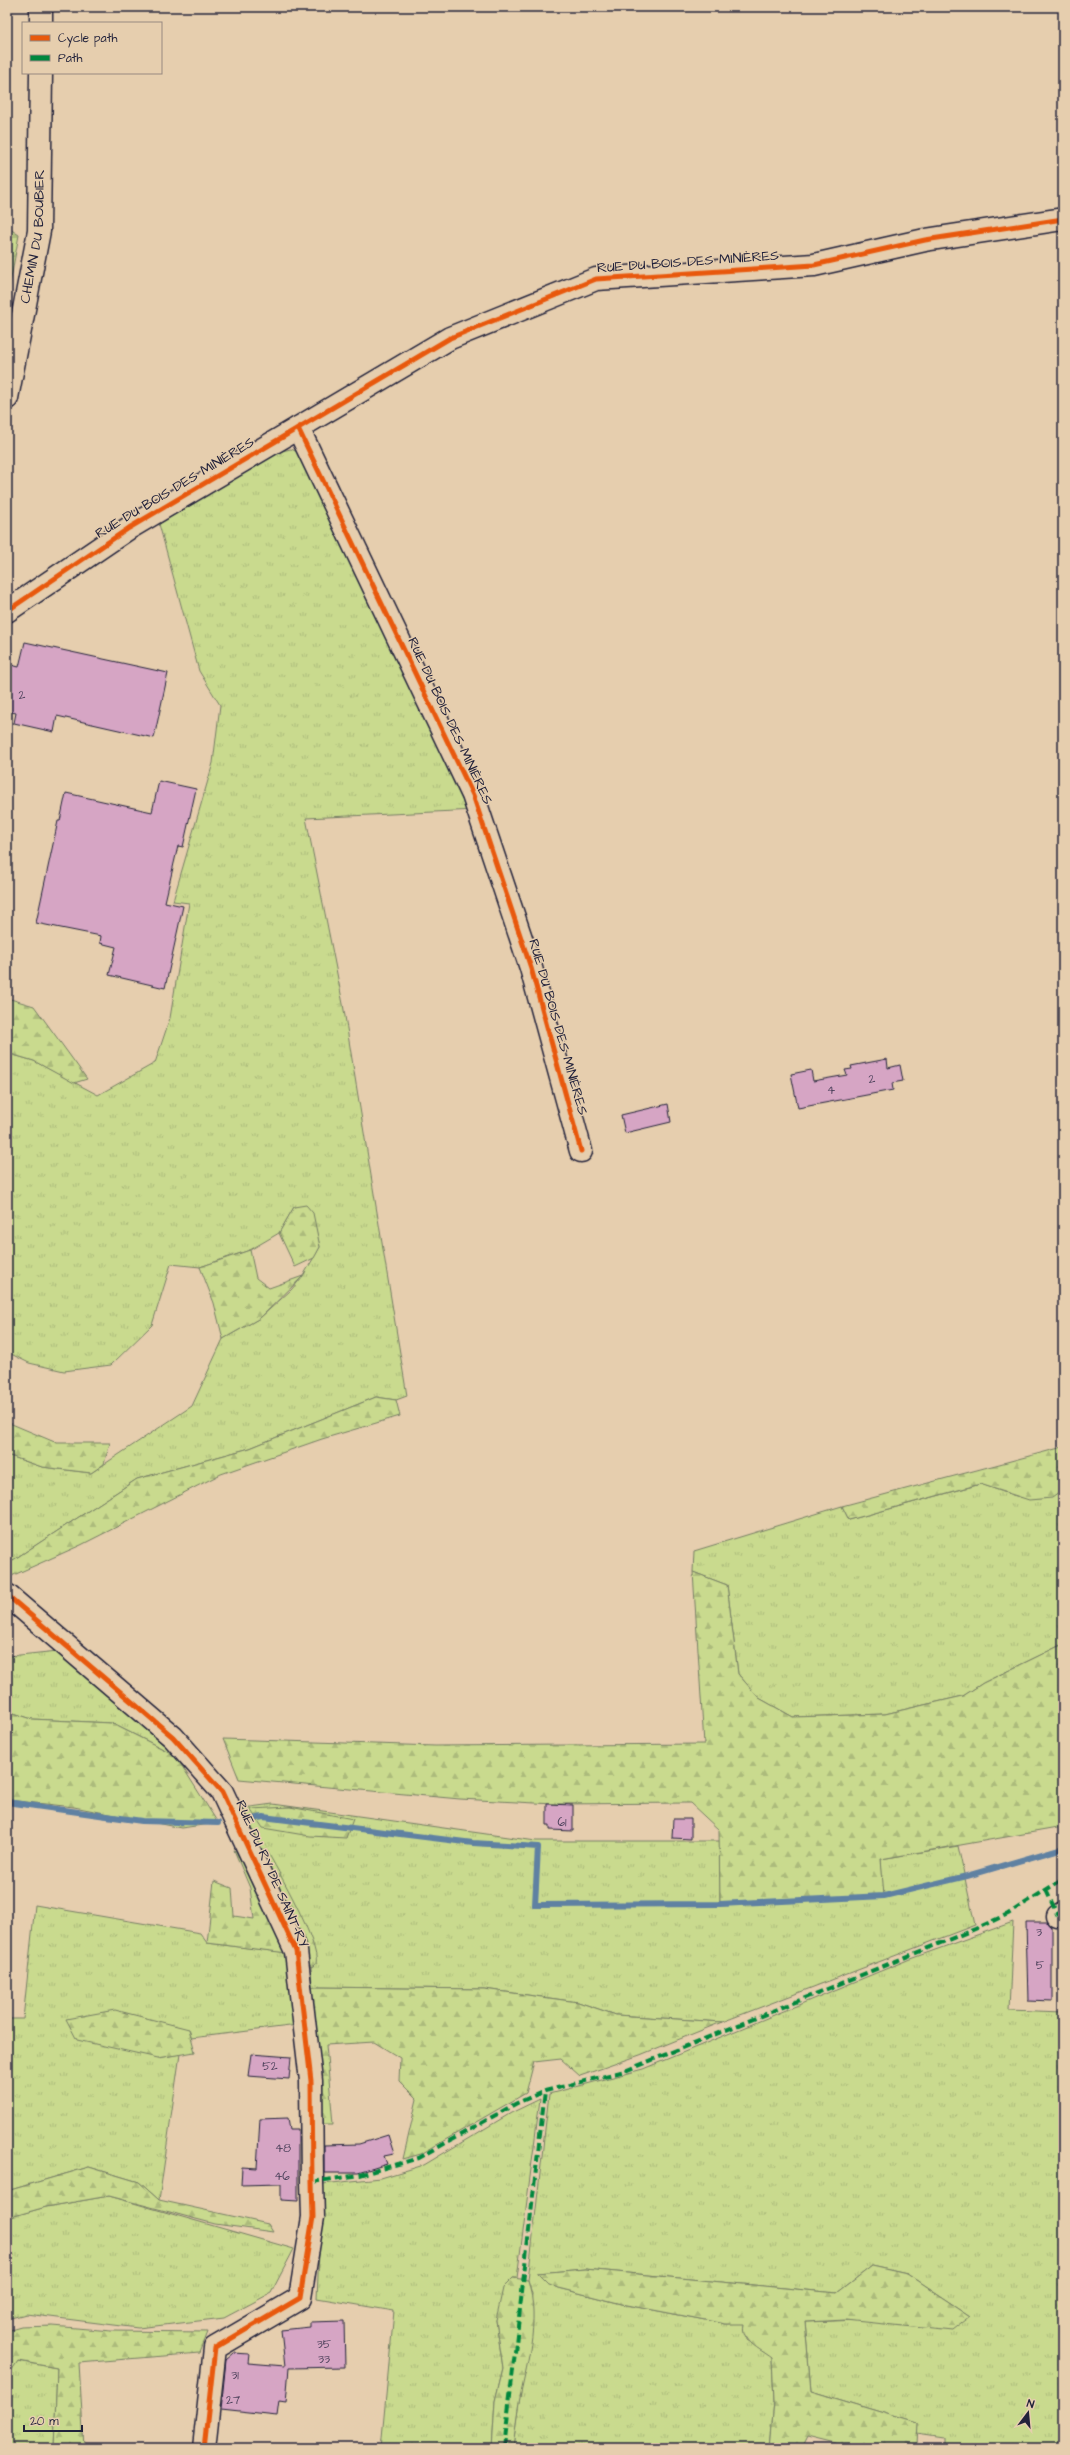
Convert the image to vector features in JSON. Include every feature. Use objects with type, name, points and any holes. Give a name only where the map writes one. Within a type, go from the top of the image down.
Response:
[{"type":"street","points":[[41,7],[41,22]]},
{"type":"street","name":"CHEMIN DU BOUBIER","points":[[7,398],[39,232],[40,74]]},
{"type":"street","name":"RUE DU BOIS DES MINIÈRES","points":[[7,611],[129,528],[450,338],[596,279],[814,265],[925,240],[1063,219]]},
{"type":"street","name":"RUE DU BOIS DES MINIÈRES","points":[[298,428],[473,795],[531,968],[581,1151]]},
{"type":"street","name":"RUE DU RY DE SAINT-RY","points":[[7,1595],[173,1737],[222,1792],[296,1951],[311,2081],[313,2217],[300,2298],[215,2348],[204,2448]]},
{"type":"green space","points":[[7,227],[19,235],[7,300]]},
{"type":"green space","points":[[291,449],[302,454],[476,810],[306,818],[343,1004],[407,1396],[396,1400],[376,1397],[250,1448],[137,1479],[7,1564],[7,1455],[42,1467],[91,1473],[192,1406],[223,1339],[260,1318],[291,1290],[303,1276],[320,1247],[312,1213],[294,1207],[279,1233],[250,1250],[200,1267],[171,1264],[152,1325],[111,1365],[64,1371],[29,1363],[7,1352],[7,1053],[34,1061],[98,1095],[155,1063],[170,1018],[189,903],[173,901],[213,763],[220,705],[199,671],[159,524],[277,452]]},
{"type":"green space","points":[[7,998],[34,1006],[87,1079],[74,1083],[34,1061],[7,1053]]},
{"type":"green space","points":[[306,1205],[313,1213],[320,1247],[314,1258],[295,1267],[279,1233],[294,1207]]},
{"type":"green space","points":[[250,1250],[256,1278],[269,1288],[303,1276],[260,1318],[223,1339],[214,1303],[200,1267]]},
{"type":"green space","points":[[376,1397],[396,1400],[400,1416],[322,1439],[221,1474],[81,1545],[7,1578],[7,1564],[137,1479],[250,1448]]},
{"type":"green space","points":[[7,1422],[57,1443],[110,1443],[104,1464],[91,1473],[42,1467],[7,1455]]},
{"type":"green space","points":[[1063,1447],[1063,1490],[1052,1498],[1029,1500],[980,1484],[849,1520],[842,1506]]},
{"type":"green space","points":[[981,1484],[1022,1498],[1033,1499],[1053,1496],[1063,1490],[1063,1644],[983,1683],[963,1696],[885,1714],[793,1717],[759,1698],[738,1674],[727,1585],[693,1572],[694,1551],[842,1506],[849,1520]]},
{"type":"green space","points":[[693,1572],[727,1585],[738,1674],[759,1698],[793,1717],[885,1714],[963,1696],[983,1683],[1063,1644],[1063,1827],[881,1859],[884,1896],[720,1904],[719,1830],[690,1803],[554,1804],[460,1799],[239,1779],[223,1739],[435,1746],[704,1744]]},
{"type":"green space","points":[[7,1648],[10,1656],[58,1651],[175,1755],[111,1723],[32,1719],[7,1711]]},
{"type":"green space","points":[[7,1711],[32,1719],[111,1723],[175,1755],[218,1823],[181,1828],[74,1807],[7,1800]]},
{"type":"green space","points":[[273,1804],[536,1841],[720,1841],[720,1904],[883,1896],[881,1859],[958,1846],[975,1925],[722,2022],[616,2015],[578,2002],[484,1989],[312,1987],[311,1967],[316,1964],[266,1849],[256,1853],[243,1808]]},
{"type":"green space","points":[[290,1807],[353,1819],[346,1838],[310,1836],[263,1828],[250,1809]]},
{"type":"green space","points":[[266,1849],[297,1907],[312,1941],[316,1954],[316,1964],[311,1967],[303,1955],[207,1943],[214,1881],[232,1888],[234,1916],[254,1919],[250,1888],[234,1850],[246,1857]]},
{"type":"green space","points":[[35,1905],[200,1933],[207,1943],[290,1953],[298,2025],[191,2038],[189,2029],[158,2058],[180,2054],[159,2200],[139,2182],[89,2167],[7,2191],[7,2019],[23,2019]]},
{"type":"green space","points":[[1013,1922],[1009,2010],[1063,2012],[1063,2448],[944,2448],[944,2438],[917,2434],[918,2423],[811,2391],[805,2322],[971,2316],[908,2274],[872,2266],[837,2293],[585,2269],[538,2273],[548,2283],[559,2288],[622,2304],[726,2324],[745,2323],[747,2340],[772,2357],[774,2402],[770,2448],[513,2448],[532,2294],[528,2280],[549,2094],[643,2069],[910,1959]]},
{"type":"green space","points":[[312,1987],[484,1989],[578,2002],[616,2015],[722,2022],[640,2055],[580,2076],[561,2059],[534,2062],[526,2093],[421,2154],[403,2159],[417,2099],[399,2081],[400,2058],[374,2042],[326,2045],[333,2124],[319,2124],[308,2003]]},
{"type":"green space","points":[[115,2010],[189,2029],[195,2052],[158,2058],[77,2040],[66,2019]]},
{"type":"green space","points":[[540,2099],[517,2278],[513,2278],[496,2320],[503,2368],[495,2401],[492,2448],[381,2448],[394,2311],[317,2298],[322,2184],[381,2178],[424,2165],[511,2113]]},
{"type":"green space","points":[[89,2167],[139,2182],[159,2200],[268,2224],[273,2232],[215,2224],[109,2196],[46,2207],[7,2218],[7,2191]]},
{"type":"green space","points":[[109,2196],[294,2249],[271,2293],[224,2318],[138,2328],[26,2314],[7,2319],[7,2218],[46,2207]]},
{"type":"green space","points":[[872,2266],[908,2274],[971,2316],[952,2331],[846,2320],[805,2322],[811,2391],[918,2423],[917,2445],[913,2448],[856,2448],[808,2436],[802,2448],[770,2448],[774,2402],[772,2358],[748,2340],[744,2330],[745,2324],[726,2324],[622,2304],[559,2288],[547,2283],[537,2273],[585,2269],[837,2293]]},
{"type":"green space","points":[[513,2278],[528,2280],[532,2296],[533,2328],[518,2408],[513,2448],[492,2448],[495,2401],[503,2368],[496,2320],[503,2288]]},
{"type":"green space","points":[[53,2326],[111,2331],[207,2332],[199,2353],[79,2363],[84,2448],[54,2448],[57,2368],[18,2361],[7,2377],[7,2331],[21,2327]]},
{"type":"green space","points":[[17,2361],[57,2368],[54,2448],[7,2448],[7,2377]]},
{"type":"building","points":[[25,642],[168,673],[154,738],[57,716],[54,732],[14,723],[16,713],[7,711],[7,664],[19,667]]},
{"type":"building","points":[[159,781],[196,789],[183,847],[178,846],[165,902],[183,906],[165,988],[109,975],[116,947],[100,943],[101,936],[36,923],[58,821],[60,821],[66,793],[152,812]]},
{"type":"building","points":[[887,1059],[888,1068],[900,1065],[903,1081],[892,1083],[893,1090],[798,1108],[791,1074],[811,1070],[813,1081],[847,1075],[845,1070],[852,1069],[851,1066]]},
{"type":"building","points":[[668,1104],[671,1122],[625,1133],[621,1115]]},
{"type":"building","points":[[547,1804],[573,1805],[573,1831],[550,1830],[550,1825],[547,1825]]},
{"type":"building","points":[[673,1819],[691,1819],[691,1839],[672,1838]]},
{"type":"building","points":[[1026,1922],[1047,1922],[1052,1927],[1052,2001],[1028,2000]]},
{"type":"building","points":[[251,2054],[291,2057],[289,2079],[248,2076]]},
{"type":"building","points":[[288,2118],[290,2129],[298,2129],[298,2201],[281,2200],[281,2184],[241,2185],[242,2167],[257,2168],[260,2119]]},
{"type":"building","points":[[388,2135],[394,2154],[384,2156],[387,2164],[358,2173],[324,2173],[324,2145],[359,2144]]},
{"type":"building","points":[[344,2321],[345,2367],[289,2368],[286,2402],[279,2401],[277,2416],[221,2410],[226,2360],[234,2353],[249,2354],[248,2363],[285,2366],[281,2330],[310,2327],[310,2322]]},
{"type":"waterway","points":[[7,1802],[142,1821],[218,1823]]},
{"type":"waterway","points":[[253,1819],[263,1817],[473,1843],[538,1847],[535,1905],[720,1904],[884,1896],[967,1876],[1063,1848]]},
{"type":"marked path","points":[[312,2182],[360,2175],[419,2158],[517,2103],[545,2091],[625,2071],[975,1929],[1008,1914],[1063,1879]]},
{"type":"marked path","points":[[1046,1890],[1058,1916]]},
{"type":"marked path","points":[[504,2448],[545,2091]]},
{"type":"cycle path","points":[[7,611],[129,528],[450,338],[596,279],[814,265],[925,240],[1063,219]]},
{"type":"cycle path","points":[[298,428],[473,795],[531,968],[581,1151]]},
{"type":"cycle path","points":[[7,1595],[173,1737],[222,1792],[296,1951],[311,2081],[313,2217],[300,2298],[215,2348],[204,2448]]}]
